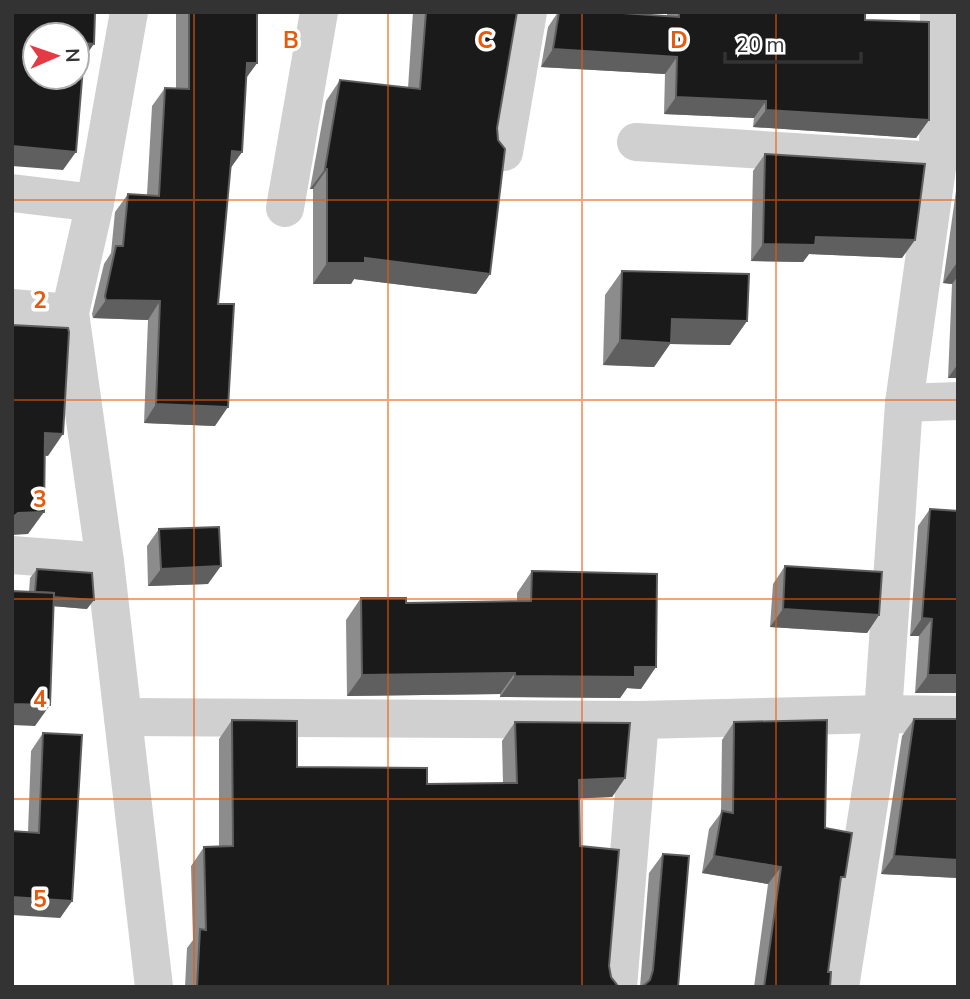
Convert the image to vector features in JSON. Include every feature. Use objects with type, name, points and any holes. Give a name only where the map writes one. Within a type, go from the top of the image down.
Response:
[{"type":"street","points":[[129,12],[95,203],[70,313],[105,562],[155,987]]},
{"type":"street","points":[[285,208],[319,12]]},
{"type":"street","points":[[504,152],[528,12]]},
{"type":"street","points":[[840,987],[883,714],[904,403],[938,161],[941,15]]},
{"type":"street","points":[[636,142],[938,161]]},
{"type":"street","points":[[12,193],[95,203]]},
{"type":"street","points":[[12,308],[70,313]]},
{"type":"street","points":[[904,403],[958,401]]},
{"type":"street","points":[[12,555],[105,562]]},
{"type":"street","points":[[124,717],[640,720],[883,714],[958,715]]},
{"type":"street","points":[[618,987],[640,720]]},
{"type":"building","points":[[12,12],[95,12],[94,44],[91,44],[91,21],[21,21],[21,91],[81,91],[76,152],[12,146]]},
{"type":"building","points":[[189,12],[257,12],[257,63],[247,63],[242,152],[232,151],[218,304],[234,304],[228,407],[156,404],[160,301],[106,300],[105,296],[116,246],[123,246],[128,194],[159,196],[165,88],[189,89]]},
{"type":"building","points":[[426,12],[517,12],[497,128],[498,140],[505,149],[490,274],[365,258],[365,263],[327,263],[325,169],[340,80],[420,89]]},
{"type":"building","points":[[559,12],[679,17],[679,12],[865,12],[865,20],[929,22],[929,120],[766,110],[766,101],[676,97],[677,57],[553,49]]},
{"type":"building","points":[[765,154],[925,164],[915,240],[816,237],[815,245],[763,244]]},
{"type":"building","points":[[622,271],[749,274],[747,321],[672,319],[671,343],[620,340]]},
{"type":"building","points":[[12,325],[68,328],[69,332],[63,434],[45,433],[44,512],[18,513],[12,518]]},
{"type":"building","points":[[930,509],[958,511],[958,675],[928,675],[932,619],[922,618]]},
{"type":"building","points":[[219,527],[221,566],[161,569],[159,529]]},
{"type":"building","points":[[785,566],[882,572],[879,615],[783,609]]},
{"type":"building","points":[[37,569],[92,573],[94,600],[53,597],[54,593],[35,592]]},
{"type":"building","points":[[532,571],[657,574],[656,667],[635,667],[635,677],[515,676],[515,673],[362,675],[361,598],[406,598],[406,603],[531,601]]},
{"type":"building","points":[[12,591],[54,593],[50,705],[12,704]]},
{"type":"building","points":[[914,719],[958,719],[958,860],[894,856]]},
{"type":"building","points":[[232,720],[297,721],[297,767],[427,768],[427,784],[517,783],[515,722],[630,723],[625,778],[579,780],[580,846],[619,850],[609,966],[611,977],[622,987],[197,987],[200,929],[206,930],[204,847],[233,846]]},
{"type":"building","points":[[827,720],[825,828],[852,833],[845,877],[841,877],[828,972],[831,972],[830,987],[764,987],[781,867],[714,856],[722,811],[733,813],[734,722]]},
{"type":"building","points":[[43,733],[82,735],[72,901],[12,897],[12,831],[39,833]]},
{"type":"building","points":[[663,854],[689,856],[678,987],[642,987],[650,980],[653,970]]}]
